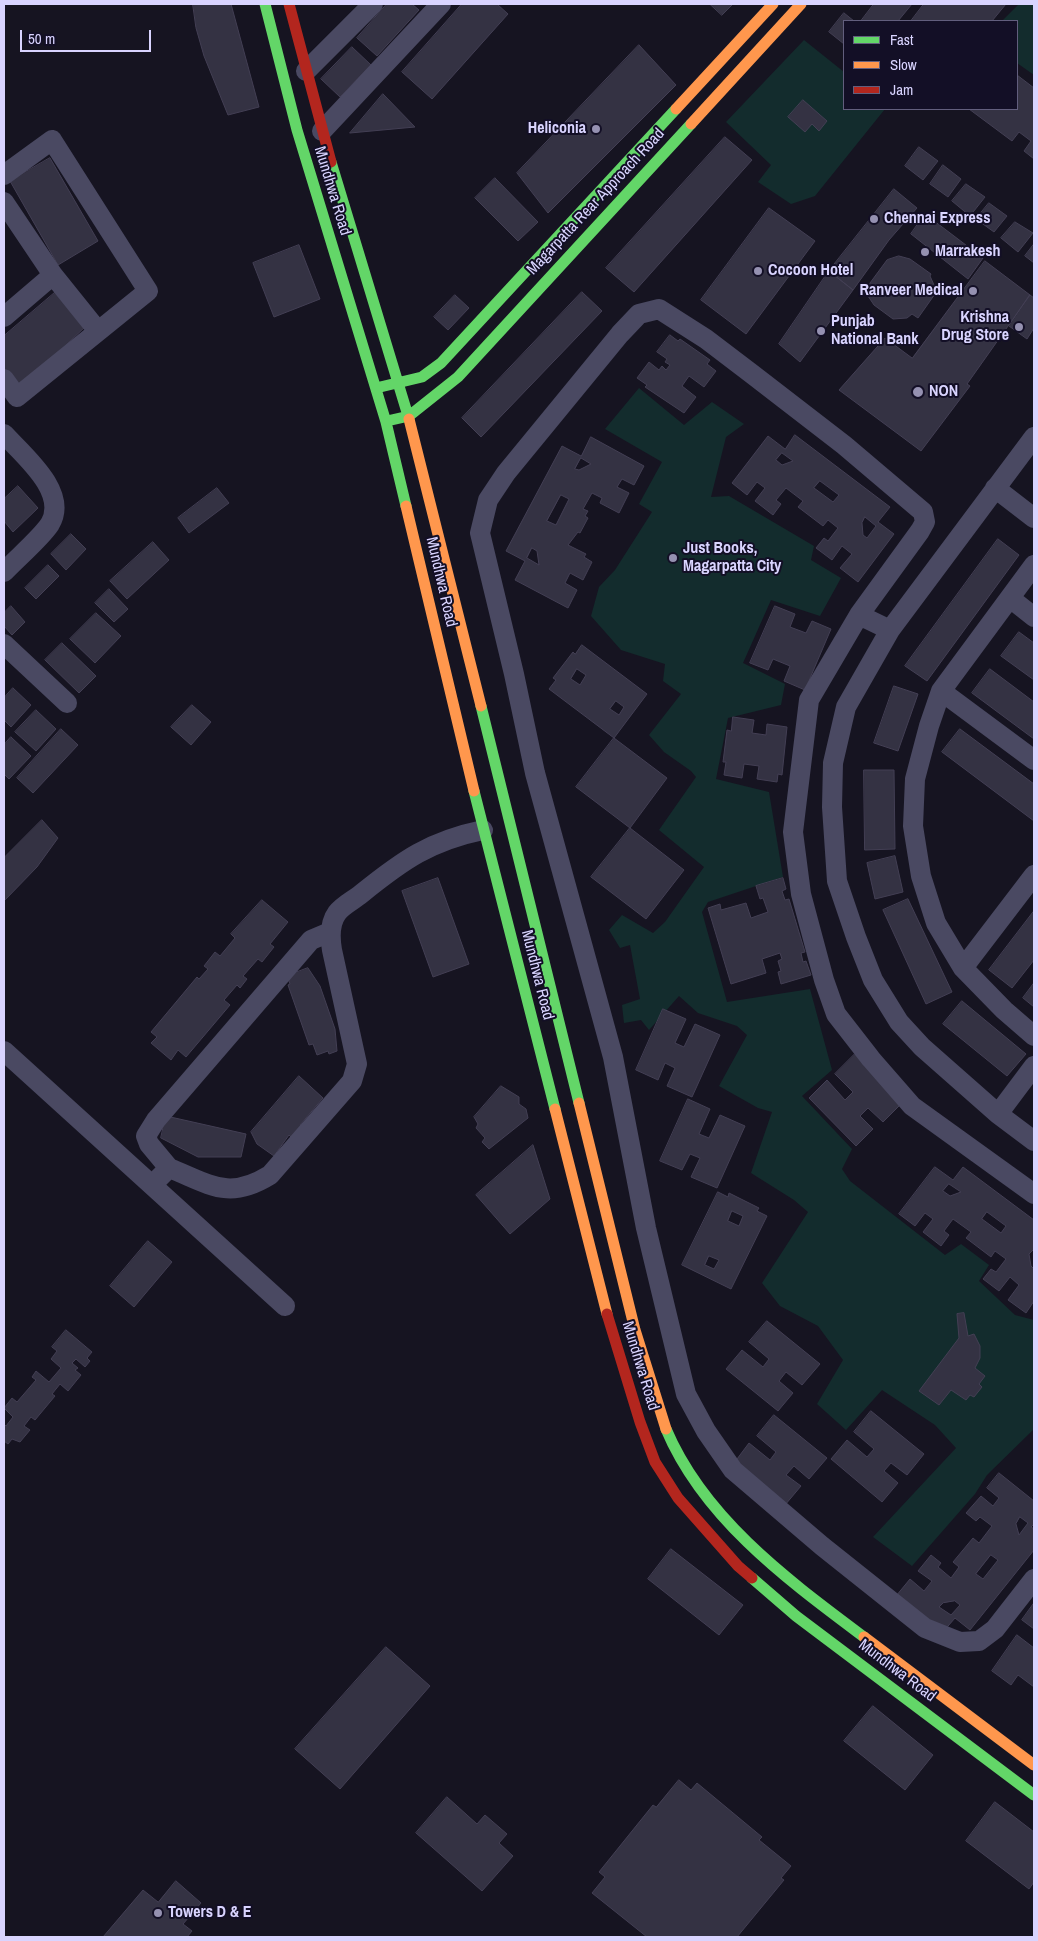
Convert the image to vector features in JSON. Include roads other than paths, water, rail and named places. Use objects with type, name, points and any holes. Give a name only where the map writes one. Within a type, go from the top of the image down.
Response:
[{"type":"main road","name":"Mundhwa Road","points":[[265,4],[300,140],[386,422],[483,830],[543,1011],[635,1330],[662,1414],[677,1451],[697,1484],[755,1549],[811,1597],[1034,1765]]},
{"type":"main road","name":"Mundhwa Road","points":[[289,4],[322,132],[409,416],[621,1365],[656,1462],[678,1498],[738,1566],[796,1616],[1034,1795]]},
{"type":"main road","name":"Magarpatta Rear Approach Road","points":[[376,388],[400,384],[422,377],[441,363],[773,4]]},
{"type":"main road","name":"Magarpatta Rear Approach Road","points":[[409,416],[458,377],[801,4]]},
{"type":"main road","points":[[386,422],[409,416]]},
{"type":"street","points":[[306,71],[373,4]]},
{"type":"street","points":[[322,132],[441,4]]},
{"type":"street","points":[[4,175],[52,140],[148,292],[17,397],[4,379]]},
{"type":"street","points":[[4,202],[53,275],[98,331]]},
{"type":"street","points":[[4,316],[53,275]]},
{"type":"street","points":[[1034,1194],[912,1106],[836,1014],[824,980],[801,894],[793,832],[809,700],[859,615],[920,531],[925,522],[923,512],[844,445],[706,339],[658,309],[639,314],[620,334],[506,473],[488,500],[480,533],[514,674],[535,772],[613,1057],[646,1228],[686,1394],[706,1431],[733,1470],[822,1546],[925,1628],[960,1642],[979,1640],[995,1629],[1034,1579]]},
{"type":"street","points":[[4,434],[48,484],[55,502],[50,524],[4,572]]},
{"type":"street","points":[[1034,437],[890,630],[846,707],[833,763],[832,808],[837,881],[873,980],[899,1022],[922,1047],[998,1114],[1034,1141]]},
{"type":"street","points":[[995,488],[1034,518]]},
{"type":"street","points":[[1034,566],[941,691],[929,726],[915,779],[913,826],[921,876],[936,923],[963,968],[1004,1010],[1034,1036]]},
{"type":"street","points":[[1010,598],[1034,617]]},
{"type":"street","points":[[859,615],[890,630]]},
{"type":"street","points":[[4,644],[67,703]]},
{"type":"street","points":[[941,691],[1034,760]]},
{"type":"street","points":[[333,923],[356,1064],[352,1081],[270,1175],[254,1185],[225,1190],[169,1168],[149,1144],[146,1136],[156,1120],[311,940],[333,923],[363,892],[392,868],[447,838],[483,830]]},
{"type":"street","points":[[963,968],[1034,875]]},
{"type":"street","points":[[8,1063],[153,1184],[285,1306]]},
{"type":"street","points":[[998,1114],[1034,1066]]},
{"type":"street","points":[[153,1184],[169,1168]]},
{"type":"place","name":"Heliconia","points":[[596,129]]},
{"type":"place","name":"Chennai Express","points":[[874,219]]},
{"type":"place","name":"Marrakesh","points":[[925,252]]},
{"type":"place","name":"Cocoon Hotel","points":[[758,271]]},
{"type":"place","name":"Ranveer Medical","points":[[973,291]]},
{"type":"place","name":"Krishna Drug Store","points":[[1019,327]]},
{"type":"place","name":"Punjab National Bank","points":[[821,331]]},
{"type":"place","name":"NON","points":[[918,392]]},
{"type":"place","name":"Just Books, Magarpatta City","points":[[673,558]]},
{"type":"place","name":"Towers D & E","points":[[158,1913]]}]
